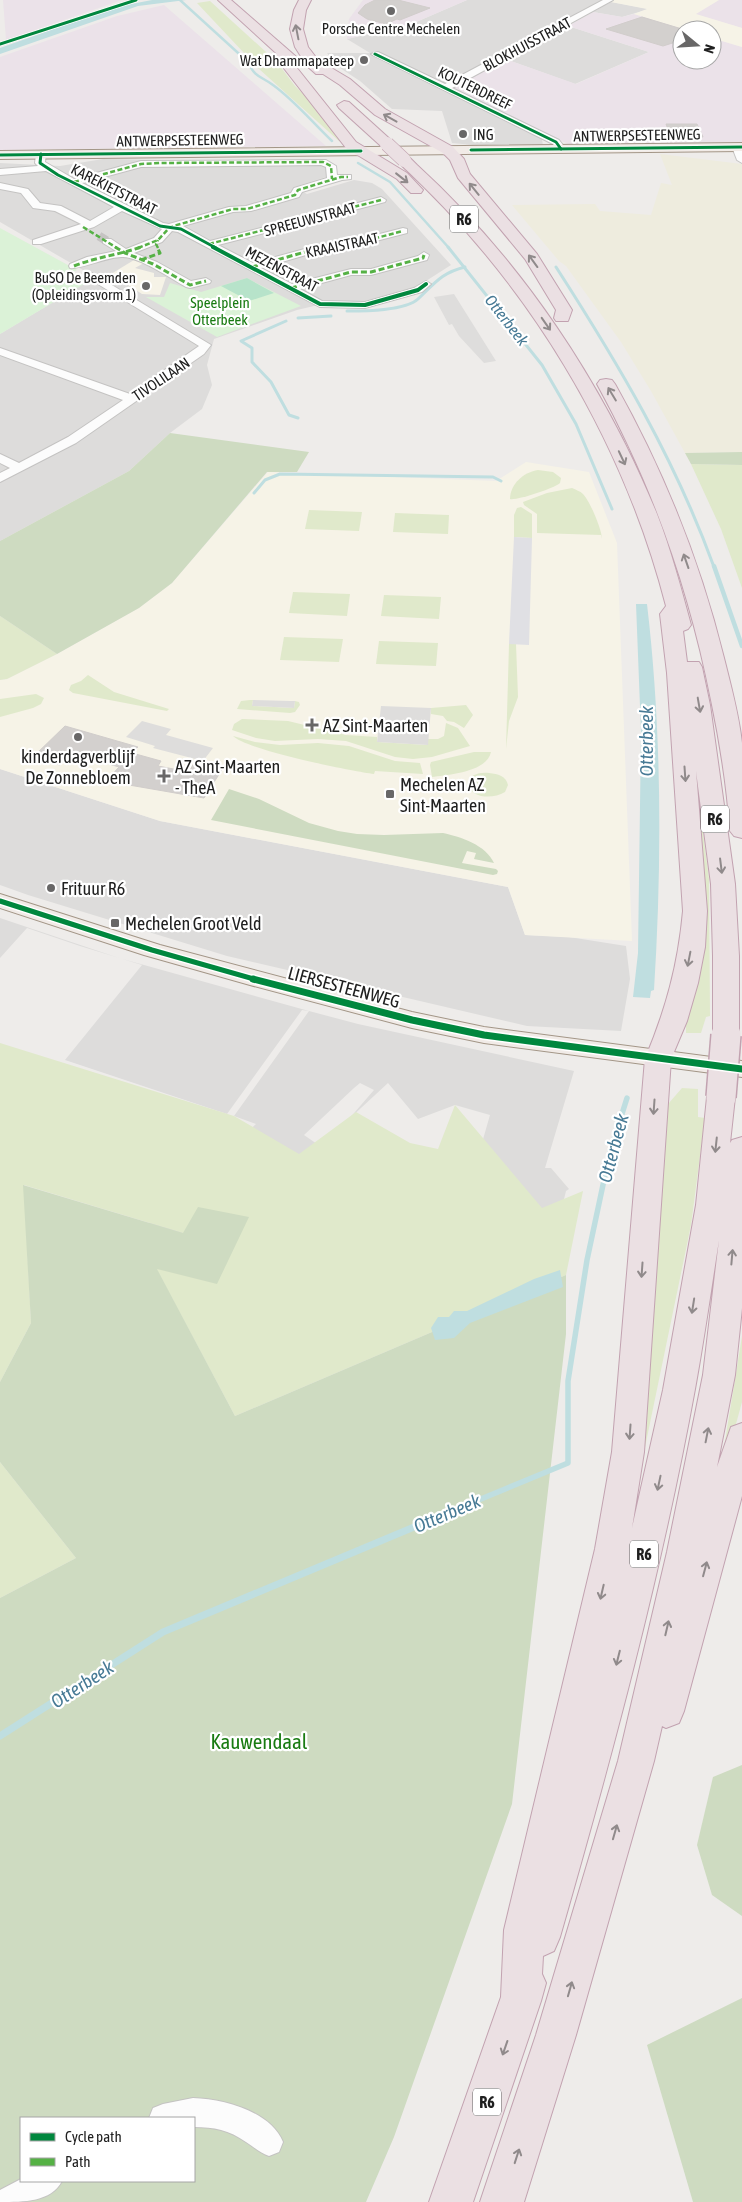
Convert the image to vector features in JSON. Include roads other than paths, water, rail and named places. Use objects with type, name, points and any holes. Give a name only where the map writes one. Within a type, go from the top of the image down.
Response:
[{"type":"highway","name":"R6","points":[[224,0],[282,52],[393,144]]},
{"type":"highway","name":"R6","points":[[305,0],[296,19],[296,33],[303,50],[312,62],[393,144],[506,248],[567,324],[564,310],[547,280],[531,257],[463,175],[457,159],[448,150]]},
{"type":"highway","points":[[282,52],[284,59],[352,145],[402,176],[427,202]]},
{"type":"highway","points":[[312,62],[345,82],[380,112],[448,150]]},
{"type":"highway","name":"R6","points":[[409,159],[468,224],[517,284],[559,343],[601,413],[632,479],[677,606],[699,705],[723,884],[726,956],[726,1035],[710,1205],[679,1390],[639,1574],[591,1764],[521,2001],[451,2202]]},
{"type":"highway","points":[[440,215],[501,276],[517,284]]},
{"type":"highway","name":"R6","points":[[598,371],[616,400],[649,466],[671,517],[700,605],[718,672],[732,750],[742,831]]},
{"type":"highway","points":[[700,605],[714,621],[742,702]]},
{"type":"highway","points":[[521,2001],[524,1930],[612,1549],[628,1452],[673,1061],[674,1021],[692,947],[695,911],[678,673],[670,614],[677,606]]},
{"type":"highway","name":"R6","points":[[502,2202],[556,2035],[636,1760],[684,1552],[719,1375],[742,1148]]},
{"type":"highway","points":[[636,1760],[660,1732],[742,1436]]},
{"type":"main road","name":"ANTWERPSESTEENWEG","points":[[0,154],[740,147]]},
{"type":"main road","name":"LIERSESTEENWEG","points":[[0,901],[161,953],[412,1020],[484,1035],[742,1069]]},
{"type":"street","name":"BLOKHUISSTRAAT","points":[[445,88],[609,0]]},
{"type":"street","name":"KOUTERDREEF","points":[[375,54],[556,142],[561,149]]},
{"type":"street","points":[[740,147],[742,160]]},
{"type":"street","name":"KAREKIETSTRAAT","points":[[41,154],[40,163],[48,168],[122,207],[165,227]]},
{"type":"street","name":"KAREKIETSTRAAT","points":[[48,168],[58,154]]},
{"type":"street","name":"KAREKIETSTRAAT","points":[[74,182],[141,164],[169,163],[323,162],[331,166],[332,179]]},
{"type":"street","points":[[48,168],[15,170],[2,173],[0,187],[24,191],[37,206],[57,208],[125,252],[153,264],[190,285],[206,281]]},
{"type":"street","points":[[142,260],[160,252],[156,244],[165,227],[233,209],[247,209],[295,195],[298,190],[341,176],[348,177]]},
{"type":"street","name":"SPREEUWSTRAAT","points":[[209,244],[381,200]]},
{"type":"street","points":[[37,242],[86,226],[122,207]]},
{"type":"street","name":"MEZENSTRAAT","points":[[165,227],[181,229],[320,304],[365,305],[418,290],[426,284]]},
{"type":"street","name":"KRAAISTRAAT","points":[[252,267],[312,250],[333,249],[403,231]]},
{"type":"street","points":[[74,266],[91,259],[125,252],[158,240]]},
{"type":"street","points":[[291,288],[351,272],[371,272],[423,258],[424,255]]},
{"type":"street","name":"TIVOLILAAN","points":[[0,478],[72,440],[200,352],[205,345],[92,276]]},
{"type":"street","points":[[0,351],[132,399]]},
{"type":"street","points":[[0,458],[20,468]]},
{"type":"street","points":[[166,2117],[177,2114],[213,2112],[235,2118],[254,2129],[270,2142]]},
{"type":"street","points":[[8,2202],[45,2182]]},
{"type":"water","points":[[152,0],[186,0],[138,6],[0,54],[0,48],[116,7]]},
{"type":"water","points":[[636,604],[647,604],[656,700],[658,748],[659,846],[657,942],[654,990],[651,991],[650,998],[633,997],[638,953],[641,732]]},
{"type":"water","points":[[560,1270],[563,1287],[470,1323],[454,1338],[435,1340],[431,1328],[438,1317],[449,1317],[454,1311],[467,1311],[534,1279]]},
{"type":"waterway","name":"Otterbeek","points":[[180,0],[248,62],[256,74],[288,98],[332,141]]},
{"type":"waterway","name":"Otterbeek","points":[[358,163],[390,182],[449,248]]},
{"type":"waterway","name":"Otterbeek","points":[[448,247],[464,267]]},
{"type":"waterway","points":[[347,311],[384,310],[404,306],[418,299],[434,283],[450,272],[464,267]]},
{"type":"waterway","name":"Otterbeek","points":[[464,267],[542,365],[576,424],[612,509]]},
{"type":"waterway","points":[[556,267],[644,412],[681,488],[714,567]]},
{"type":"waterway","points":[[298,318],[331,316]]},
{"type":"waterway","points":[[286,321],[241,341],[252,348],[252,362],[271,382],[289,415],[298,418]]},
{"type":"waterway","points":[[254,493],[265,480],[280,474],[493,477],[501,481]]},
{"type":"waterway","points":[[714,566],[742,646]]},
{"type":"waterway","name":"Otterbeek","points":[[447,1513],[568,1463],[568,1381],[587,1260],[610,1152],[627,1098]]},
{"type":"waterway","name":"Otterbeek","points":[[0,1736],[163,1632],[450,1512]]},
{"type":"tunnel","points":[[99,236],[107,241]]},
{"type":"place","name":"Porsche Centre Mechelen","points":[[391,11]]},
{"type":"place","name":"Wat Dhammapateep","points":[[364,60]]},
{"type":"place","name":"ING","points":[[463,134]]},
{"type":"place","name":"BuSO De Beemden (Opleidingsvorm 1)","points":[[146,286]]},
{"type":"place","name":"AZ Sint-Maarten","points":[[312,725]]},
{"type":"place","name":"kinderdagverblijf De Zonnebloem","points":[[78,737]]},
{"type":"place","name":"AZ Sint-Maarten - TheA","points":[[164,776]]},
{"type":"place","name":"Mechelen AZ Sint-Maarten","points":[[390,794]]},
{"type":"place","name":"Frituur R6","points":[[51,888]]},
{"type":"place","name":"Mechelen Groot Veld","points":[[115,923]]},
{"type":"park label","name":"Speelplein Otterbeek","points":[[220,310]]},
{"type":"park label","name":"Kauwendaal","points":[[259,1741]]}]
